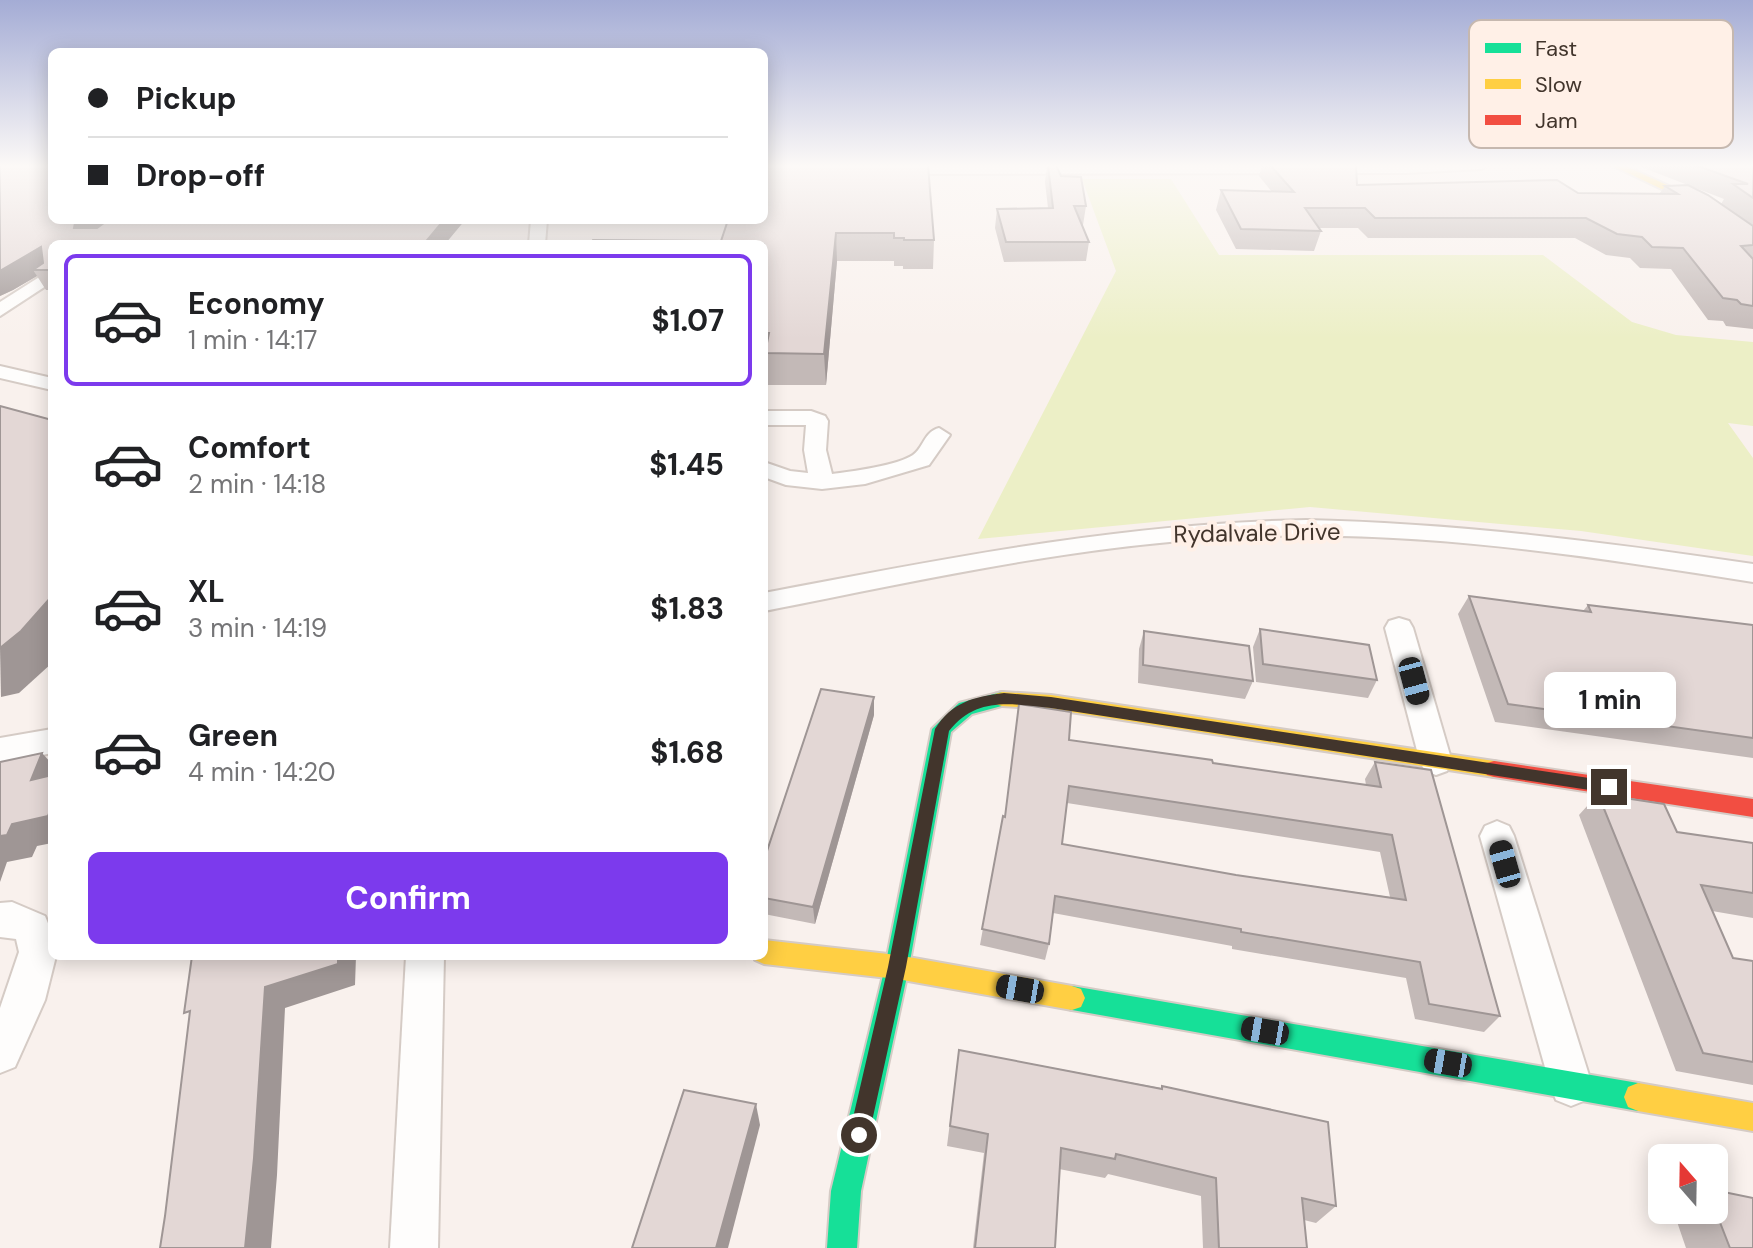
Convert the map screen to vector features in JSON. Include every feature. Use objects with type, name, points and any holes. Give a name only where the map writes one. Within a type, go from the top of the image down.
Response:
[{"type":"street","points":[[1727,223],[1753,241]]},
{"type":"street","points":[[0,310],[48,277]]},
{"type":"street","points":[[0,372],[48,383]]},
{"type":"street","points":[[768,418],[811,418],[817,421],[815,450],[822,482]]},
{"type":"street","points":[[768,471],[786,478],[822,482],[865,477],[921,460],[939,435]]},
{"type":"street","name":"Rydalvale Drive","points":[[768,601],[1019,553],[1135,537],[1244,529],[1378,531],[1489,539],[1753,573]]},
{"type":"street","points":[[1399,628],[1436,762]]},
{"type":"street","points":[[842,1248],[846,1191],[897,967],[942,729],[956,712],[974,703],[1004,699],[1051,702],[1753,808]]},
{"type":"street","points":[[0,751],[48,742]]},
{"type":"street","points":[[1497,836],[1571,1085]]},
{"type":"street","points":[[0,920],[12,919],[32,928],[38,952],[25,1000],[0,1052]]},
{"type":"street","points":[[768,952],[897,967],[1753,1117]]},
{"type":"street","points":[[414,1248],[425,960]]},
{"type":"green space","points":[[1098,223],[1199,223],[1219,255],[1543,255],[1632,322],[1676,335],[1753,342],[1753,426],[1728,423],[1753,458],[1753,556],[1581,531],[1310,507],[978,539],[1116,271]]},
{"type":"building","points":[[0,223],[75,224],[74,228],[97,228],[102,224],[441,224],[427,240],[48,240],[48,270],[33,270],[43,263],[41,247],[0,271]]},
{"type":"building","points":[[933,223],[934,240],[904,240],[894,238],[894,233],[836,233],[824,354],[768,353],[768,240],[721,240],[727,224]]},
{"type":"building","points":[[1001,223],[1081,223],[1089,242],[1006,242]]},
{"type":"building","points":[[1238,223],[1316,223],[1321,231],[1241,229]]},
{"type":"building","points":[[1596,223],[1749,223],[1753,226],[1753,245],[1741,246],[1753,259],[1753,306],[1723,298],[1683,248],[1652,247],[1642,237],[1617,234]]},
{"type":"building","points":[[0,406],[48,419],[48,601],[21,631],[0,648]]},
{"type":"building","points":[[1469,596],[1591,612],[1588,605],[1753,625],[1753,738],[1508,704]]},
{"type":"building","points":[[1260,629],[1369,645],[1377,680],[1263,664]]},
{"type":"building","points":[[1144,631],[1249,646],[1253,681],[1143,665]]},
{"type":"building","points":[[821,689],[874,697],[813,907],[768,899],[768,848]]},
{"type":"building","points":[[1019,704],[1071,712],[1069,740],[1381,787],[1375,762],[1431,770],[1500,1016],[1429,1004],[1420,962],[1055,896],[1049,944],[982,929],[1005,817]],"holes":[[[1069,786],[1392,835],[1406,900],[1236,875],[1062,844]]]},
{"type":"building","points":[[42,753],[31,780],[48,776],[48,816],[12,824],[7,835],[0,836],[0,762]]},
{"type":"building","points":[[1598,794],[1664,804],[1677,832],[1753,843],[1753,893],[1701,885],[1733,958],[1753,961],[1753,1062],[1703,1053]]},
{"type":"building","points":[[191,960],[338,960],[338,964],[265,987],[245,1248],[160,1248],[190,1011],[184,1013]]},
{"type":"building","points":[[959,1050],[1162,1089],[1162,1086],[1328,1122],[1336,1206],[1302,1198],[1307,1248],[1219,1248],[1216,1178],[1116,1154],[1115,1159],[1061,1148],[1055,1248],[975,1248],[988,1134],[950,1126]]},
{"type":"building","points":[[684,1090],[756,1104],[716,1248],[632,1248]]},
{"type":"building","points":[[1728,1193],[1753,1198],[1753,1248],[1730,1248],[1721,1224],[1728,1224]]},
{"type":"traffic: fast","points":[[842,1248],[846,1191],[897,967],[942,729],[966,708],[1002,699]]},
{"type":"traffic: fast","points":[[1072,998],[1638,1097]]},
{"type":"traffic: slow","points":[[1726,223],[1753,241]]},
{"type":"traffic: slow","points":[[1002,699],[1051,702],[1494,769]]},
{"type":"traffic: slow","points":[[768,952],[897,967],[1072,998]]},
{"type":"traffic: slow","points":[[1638,1097],[1753,1117]]},
{"type":"traffic: jam","points":[[1494,769],[1753,808]]},
{"type":"route","points":[[859,1135],[897,967],[942,729],[956,712],[974,703],[1004,699],[1051,702],[1609,787]]}]
